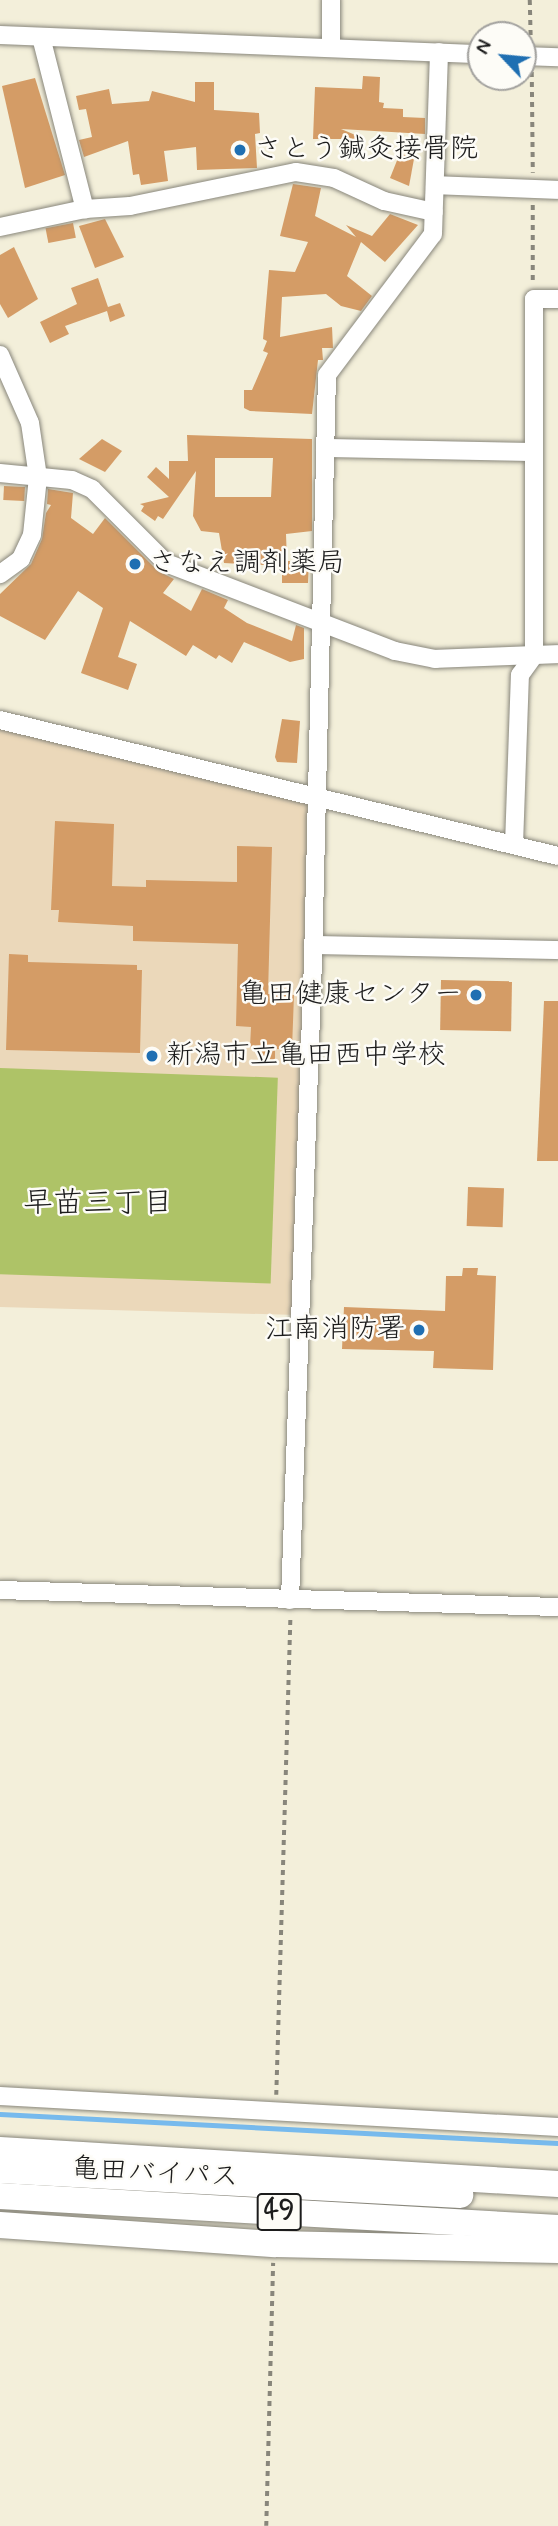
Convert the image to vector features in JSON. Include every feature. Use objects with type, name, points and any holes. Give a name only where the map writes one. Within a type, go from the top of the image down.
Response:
[{"type":"highway","points":[[0,2150],[558,2184]]},
{"type":"highway","name":"亀田バイパス","points":[[0,2170],[558,2200]]},
{"type":"highway","name":"亀田バイパス","points":[[0,2196],[558,2228]]},
{"type":"highway","points":[[0,2225],[275,2244],[558,2250]]},
{"type":"street","points":[[331,0],[331,48]]},
{"type":"street","points":[[0,35],[467,53]]},
{"type":"street","points":[[41,37],[85,209]]},
{"type":"street","points":[[290,1600],[318,796],[319,622],[327,375],[433,234],[439,52]]},
{"type":"street","points":[[537,56],[558,57]]},
{"type":"street","points":[[0,227],[85,209],[130,206],[296,172],[334,178],[384,201],[434,212]]},
{"type":"street","points":[[435,186],[558,190]]},
{"type":"street","points":[[514,845],[520,675],[534,656],[534,299],[558,299]]},
{"type":"street","points":[[0,355],[30,423],[38,477],[32,535],[21,559],[0,574]]},
{"type":"street","points":[[325,448],[534,452]]},
{"type":"street","points":[[0,473],[72,480],[92,489],[166,563],[395,652],[435,659],[558,654]]},
{"type":"street","points":[[0,720],[558,856]]},
{"type":"street","points":[[313,945],[558,950]]},
{"type":"street","points":[[0,1590],[558,1607]]},
{"type":"street","points":[[0,2096],[558,2127]]},
{"type":"path","points":[[529,21],[530,0]]},
{"type":"path","points":[[529,91],[534,299]]},
{"type":"path","points":[[276,2111],[290,1600]]},
{"type":"path","points":[[266,2526],[275,2244]]},
{"type":"shaded area","name":"新潟市立亀田西中学校","points":[[0,724],[300,795],[310,806],[297,1315],[0,1307]]},
{"type":"green space","points":[[0,1068],[278,1078],[271,1284],[0,1274]]},
{"type":"building","points":[[363,76],[380,77],[379,102],[384,103],[383,108],[403,109],[403,117],[425,118],[425,134],[341,129],[365,139],[313,139],[315,87],[362,89]]},
{"type":"building","points":[[35,78],[65,175],[25,188],[2,86]]},
{"type":"building","points":[[195,82],[214,82],[214,110],[259,113],[260,133],[255,134],[257,168],[197,170],[196,147],[164,151],[168,181],[141,185],[139,174],[133,175],[128,141],[84,157],[79,140],[92,137],[86,109],[79,110],[76,96],[109,89],[112,104],[149,101],[152,91],[195,102]]},
{"type":"building","points":[[400,153],[414,159],[409,186],[390,178]]},
{"type":"building","points":[[293,184],[321,188],[315,216],[356,237],[346,225],[372,236],[390,214],[418,225],[385,262],[361,242],[347,276],[372,296],[361,311],[341,306],[326,294],[282,297],[280,337],[332,327],[333,348],[322,348],[323,360],[318,360],[312,414],[250,411],[244,408],[244,390],[252,390],[268,353],[263,351],[267,341],[263,339],[269,270],[295,272],[308,242],[280,236]]},
{"type":"building","points":[[105,219],[124,257],[95,268],[79,226]]},
{"type":"building","points":[[73,223],[76,238],[48,243],[46,228]]},
{"type":"building","points":[[14,247],[38,299],[8,318],[0,304],[0,255]]},
{"type":"building","points":[[98,278],[108,307],[120,303],[125,316],[110,322],[107,311],[65,326],[69,334],[50,343],[40,322],[77,304],[71,288]]},
{"type":"building","points":[[187,435],[312,439],[312,531],[286,534],[287,561],[309,561],[308,583],[282,583],[282,566],[224,563],[219,533],[201,531],[193,516],[196,471],[163,519],[158,516],[155,521],[141,511],[144,506],[140,504],[169,497],[147,477],[156,467],[169,479],[169,461],[188,461]],"holes":[[[215,458],[273,458],[271,497],[215,497]]]},
{"type":"building","points":[[102,439],[122,451],[105,472],[79,459]]},
{"type":"building","points":[[4,486],[25,487],[24,501],[3,500]]},
{"type":"building","points":[[48,489],[73,493],[71,518],[93,534],[105,518],[158,571],[174,579],[163,593],[191,611],[202,589],[228,600],[224,608],[247,623],[292,641],[296,625],[304,628],[304,659],[290,662],[244,642],[232,663],[219,655],[216,659],[193,645],[186,656],[130,621],[118,657],[137,664],[128,690],[81,673],[103,608],[78,591],[45,640],[0,616],[0,594],[31,564],[42,539],[46,513],[51,505],[47,504]]},
{"type":"building","points":[[282,719],[300,721],[297,763],[277,762],[275,757]]},
{"type":"building","points":[[55,821],[114,824],[112,886],[146,887],[146,880],[237,882],[237,846],[272,847],[268,994],[294,995],[292,1049],[275,1049],[275,1060],[259,1059],[260,1047],[250,1047],[251,1027],[236,1026],[238,944],[133,941],[133,926],[58,922],[59,910],[51,910]]},
{"type":"building","points":[[9,954],[28,955],[28,962],[137,965],[137,970],[142,970],[140,1053],[6,1050]]},
{"type":"building","name":"亀田健康センター","points":[[441,980],[512,981],[511,1031],[440,1030]]},
{"type":"building","points":[[544,1001],[558,1001],[558,1161],[537,1161]]},
{"type":"building","points":[[468,1187],[504,1188],[503,1227],[467,1226]]},
{"type":"building","name":"江南消防署","points":[[463,1268],[478,1268],[477,1275],[496,1276],[493,1370],[433,1368],[434,1351],[342,1349],[344,1307],[445,1311],[446,1276],[462,1276]]},
{"type":"waterway","points":[[0,2114],[558,2143]]},
{"type":"place","name":"さとう鍼灸接骨院","points":[[240,150]]},
{"type":"place","name":"さなえ調剤薬局","points":[[135,564]]},
{"type":"place","name":"亀田健康センター","points":[[476,995]]},
{"type":"place","name":"新潟市立亀田西中学校","points":[[152,1056]]},
{"type":"place","name":"江南消防署","points":[[419,1330]]},
{"type":"district","name":"早苗三丁目","points":[[98,1204]]}]
